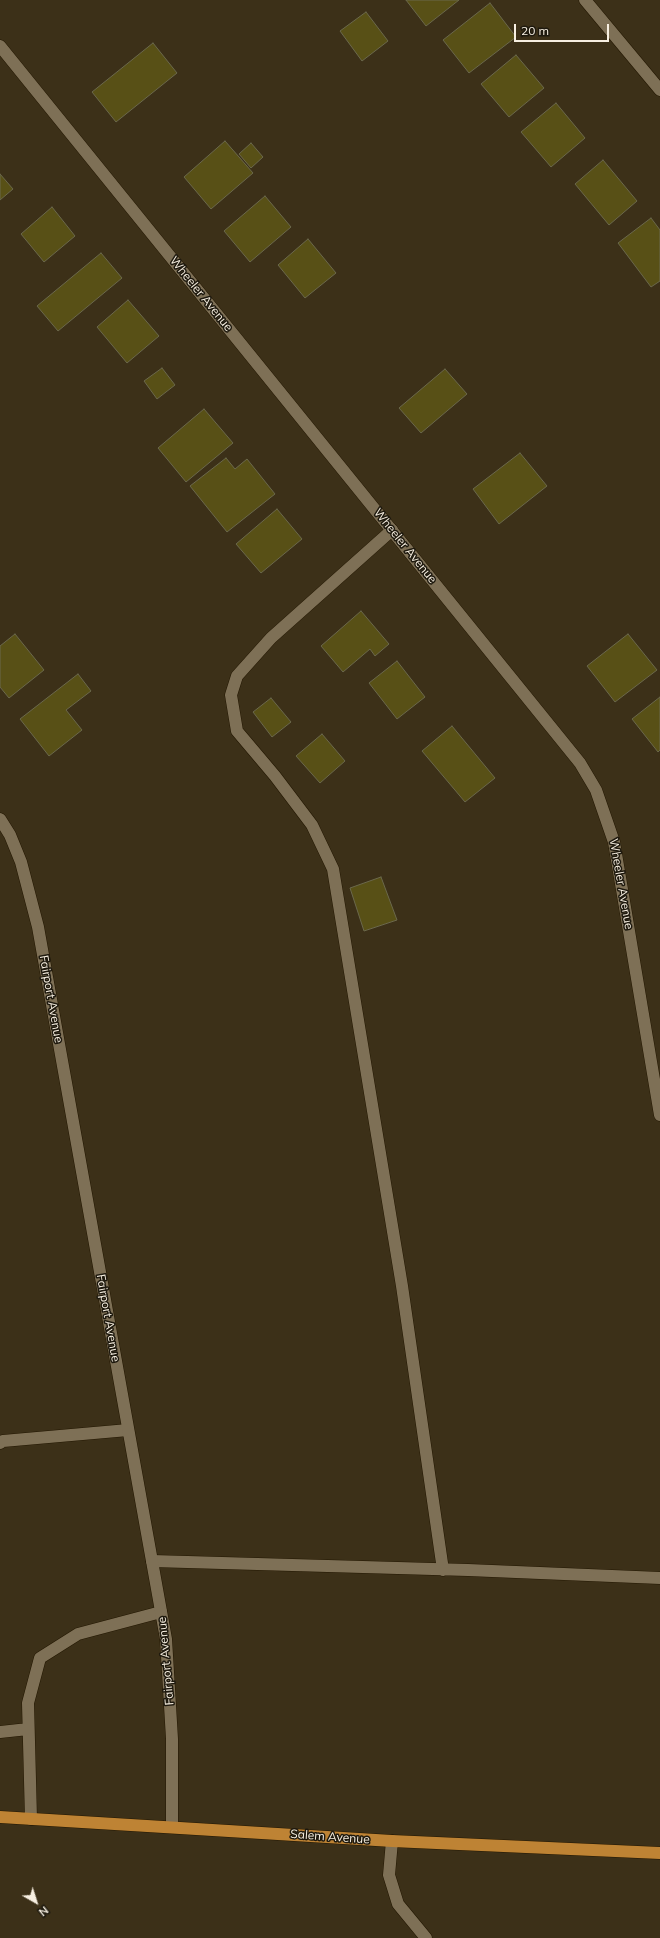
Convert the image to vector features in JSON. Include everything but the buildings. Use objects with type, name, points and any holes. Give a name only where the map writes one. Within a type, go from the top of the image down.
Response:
[{"type":"main road","name":"Salem Avenue","points":[[0,1817],[172,1826],[392,1841],[660,1853]]},
{"type":"street","points":[[585,0],[660,90]]},
{"type":"street","name":"Wheeler Avenue","points":[[0,46],[580,763],[596,790],[614,842],[660,1115]]},
{"type":"street","points":[[392,530],[271,638],[237,676],[231,695],[237,731],[276,776],[312,825],[333,869],[400,1278],[443,1570]]},
{"type":"street","name":"Fairport Avenue","points":[[0,818],[10,835],[21,862],[38,927],[166,1639],[172,1739],[172,1826]]},
{"type":"street","points":[[0,1443],[3,1441],[128,1430]]},
{"type":"street","points":[[152,1561],[660,1578]]},
{"type":"street","points":[[32,1819],[28,1703],[40,1658],[78,1634],[161,1612]]},
{"type":"street","points":[[0,1732],[28,1729]]},
{"type":"street","points":[[392,1841],[389,1875],[398,1904],[426,1938]]}]
